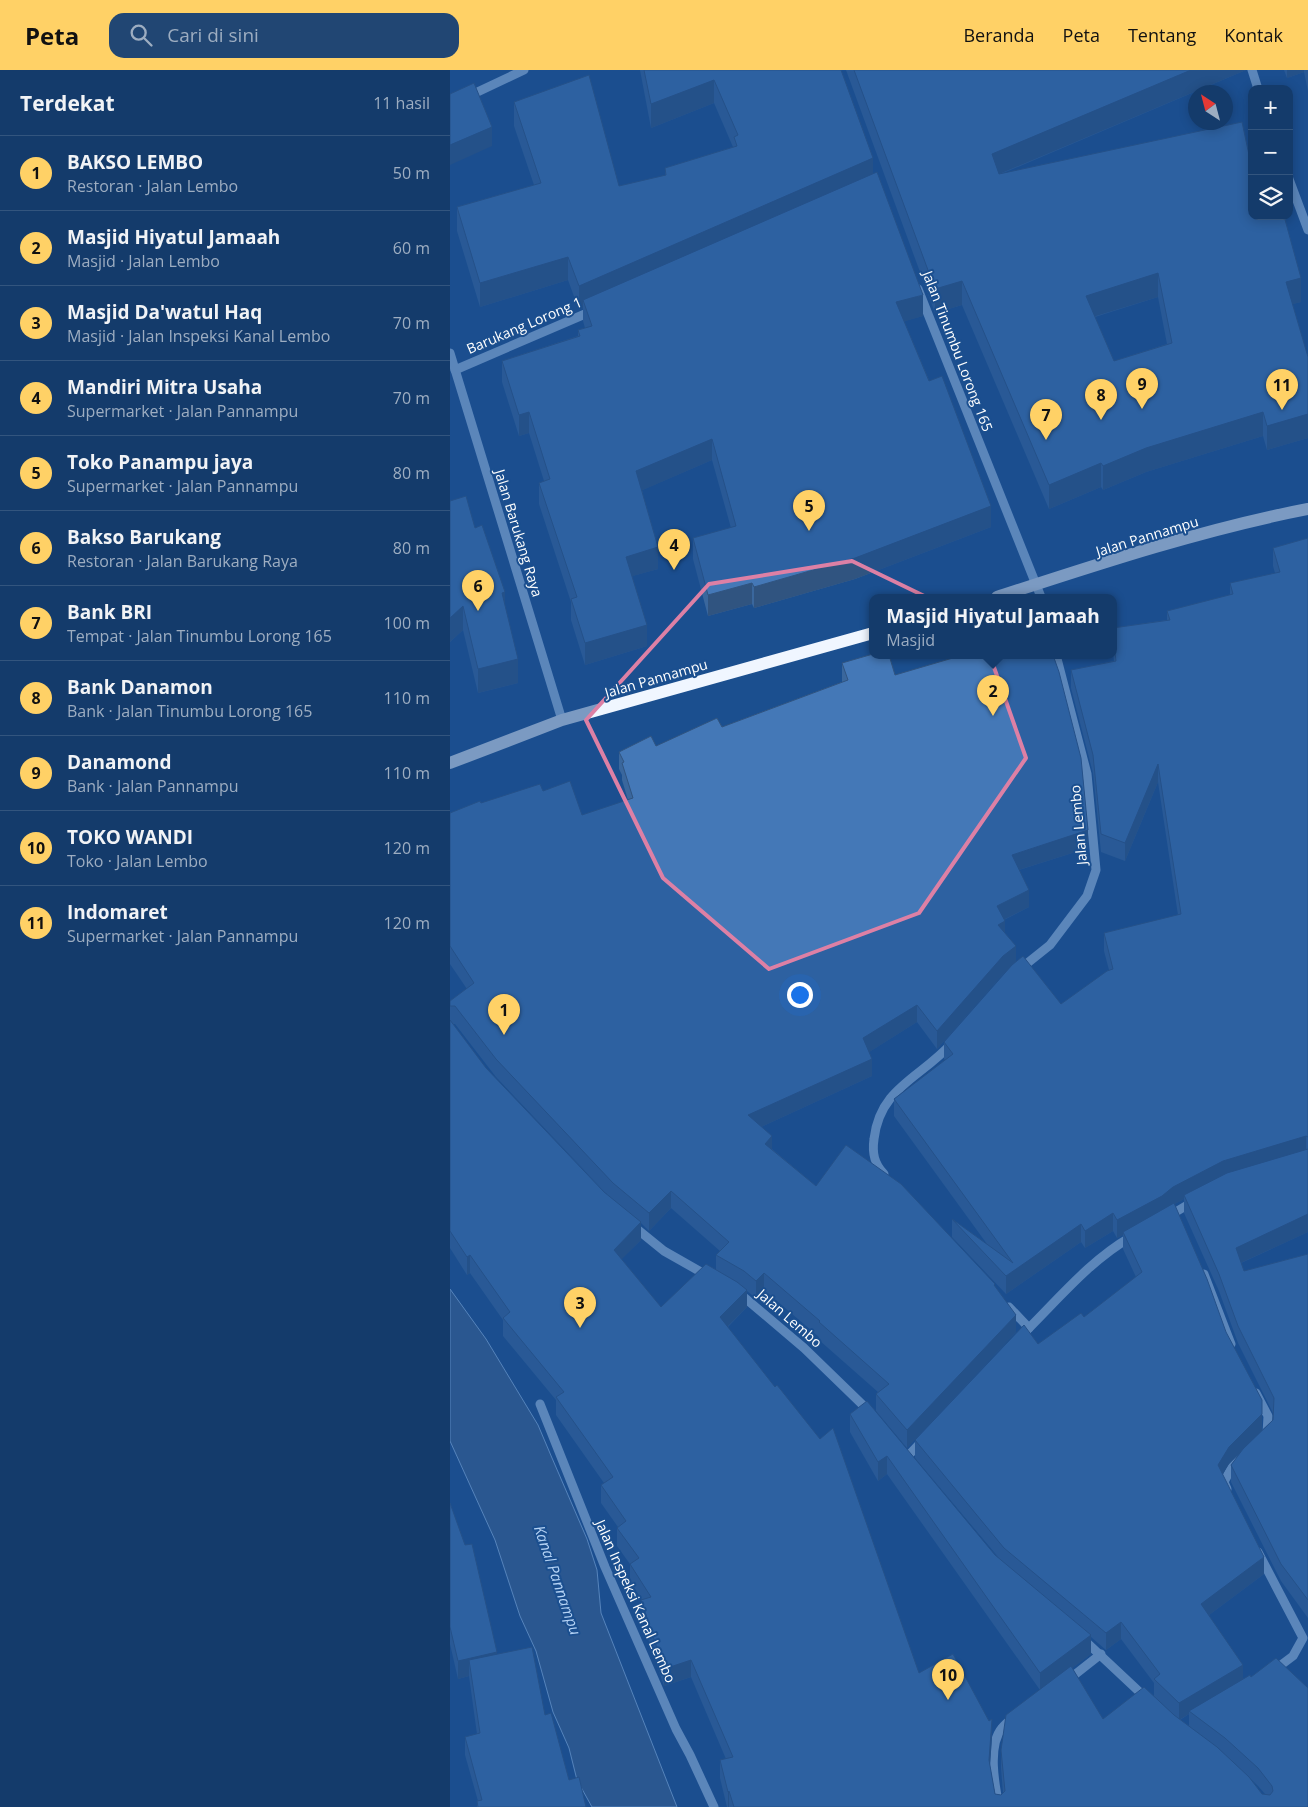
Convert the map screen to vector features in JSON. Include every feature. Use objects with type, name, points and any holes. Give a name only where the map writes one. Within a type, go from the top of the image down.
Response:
[{"type":"main road","name":"Jalan Pannampu","points":[[1006,594],[1202,535],[1272,516],[1308,509]]},
{"type":"main road","name":"Jalan Pannampu","points":[[450,762],[562,720],[869,634]]},
{"type":"street","points":[[450,105],[524,70]]},
{"type":"street","points":[[1252,70],[1257,85]]},
{"type":"street","points":[[1293,190],[1308,230]]},
{"type":"street","name":"Jalan Tinumbu Lorong 165","points":[[915,280],[1037,584]]},
{"type":"street","name":"Barukang Lorong 1","points":[[455,370],[600,307]]},
{"type":"street","name":"Jalan Barukang Raya","points":[[450,353],[562,720]]},
{"type":"street","points":[[1037,584],[1040,594]]},
{"type":"street","name":"Jalan Lembo","points":[[1015,973],[1050,946],[1087,896],[1096,870],[1087,774],[1057,659]]},
{"type":"street","points":[[894,1184],[875,1164],[873,1144],[880,1111],[893,1094],[949,1047],[961,1033]]},
{"type":"street","points":[[1158,1223],[1178,1214],[1200,1198]]},
{"type":"street","points":[[623,1217],[664,1251],[715,1280]]},
{"type":"street","points":[[1015,1342],[1080,1277],[1112,1250],[1142,1231]]},
{"type":"street","points":[[1202,1268],[1236,1354]]},
{"type":"street","name":"Jalan Lembo","points":[[732,1289],[804,1348],[877,1420]]},
{"type":"street","points":[[1003,1301],[1029,1328]]},
{"type":"street","points":[[1252,1385],[1268,1416],[1268,1433],[1259,1444]]},
{"type":"street","name":"Jalan Inspeksi Kanal Lembo","points":[[540,1404],[605,1567],[676,1729],[714,1807]]},
{"type":"street","points":[[907,1457],[928,1435]]},
{"type":"street","points":[[1231,1499],[1224,1482],[1233,1465],[1247,1454]]},
{"type":"street","points":[[1253,1542],[1303,1638],[1293,1656],[1266,1676]]},
{"type":"street","points":[[1079,1636],[1157,1708]]},
{"type":"street","points":[[1062,1684],[1100,1654]]},
{"type":"street","points":[[999,1807],[994,1766],[995,1744],[1001,1729],[1022,1710]]},
{"type":"highlighted area","points":[[852,561],[978,622],[1026,758],[919,913],[769,969],[663,878],[586,720],[709,584]]},
{"type":"water","name":"Kanal Pannampu","points":[[450,1289],[486,1339],[538,1425],[587,1539],[597,1570],[601,1613],[677,1807],[592,1807],[577,1780],[569,1748],[553,1712],[536,1651],[520,1616],[495,1540],[450,1441]]},
{"type":"building","points":[[644,70],[841,70],[873,158],[579,286],[568,257],[480,283],[457,207],[541,183],[514,102],[589,75],[619,186],[666,175],[665,168],[737,146],[734,137],[738,135],[714,80],[651,104]]},
{"type":"building","points":[[854,70],[1191,70],[992,154],[999,174],[1205,130],[1233,130],[1233,124],[1242,122],[1248,150],[1248,220],[1285,220],[1301,278],[1286,282],[1308,357],[1308,414],[1267,426],[1263,412],[1146,448],[1103,466],[1101,463],[1049,485],[962,281],[935,289]],"holes":[[[1158,273],[1172,343],[1114,361],[1086,296]]]},
{"type":"building","points":[[474,83],[492,127],[450,145],[450,94]]},
{"type":"building","points":[[877,172],[923,295],[896,302],[929,381],[942,376],[991,506],[855,558],[754,587],[752,583],[708,595],[693,538],[736,526],[712,439],[636,471],[658,547],[626,557],[647,625],[585,643],[571,599],[577,597],[539,483],[550,479],[529,412],[519,415],[502,361],[580,336],[578,330],[592,326],[583,300]]},
{"type":"building","points":[[466,496],[475,528],[482,525],[505,592],[502,593],[518,659],[478,669],[463,606],[450,618],[450,501]]},
{"type":"building","points":[[1308,538],[1308,1137],[1306,1136],[1223,1161],[1173,1187],[1162,1196],[1117,1220],[1113,1213],[1085,1231],[1081,1224],[1006,1276],[952,1219],[1013,1263],[894,1099],[953,1054],[944,1042],[1012,965],[1023,956],[1061,1004],[1107,971],[1113,969],[1104,933],[1181,914],[1158,764],[1125,843],[1101,834],[1093,755],[1071,670],[1116,661],[1117,627],[1170,620],[1167,611],[1233,594],[1230,583],[1280,572],[1273,548]]},
{"type":"building","points":[[869,655],[869,659],[890,659],[895,675],[949,659],[1054,659],[1081,758],[1088,830],[1012,855],[1029,890],[997,906],[1005,921],[998,925],[1016,946],[1003,956],[937,1031],[917,1005],[863,1038],[872,1059],[748,1115],[772,1136],[765,1144],[816,1186],[846,1145],[901,1184],[995,1284],[1016,1315],[907,1430],[876,1394],[889,1384],[764,1273],[756,1281],[744,1271],[716,1255],[729,1242],[671,1191],[649,1213],[613,1183],[496,1059],[455,1006],[450,1006],[450,1001],[474,983],[450,946],[450,813],[480,801],[481,803],[540,784],[543,791],[570,781],[582,815],[633,798],[622,763],[624,762],[619,752],[651,736],[656,746],[717,718],[722,727],[848,680],[842,663]]},
{"type":"building","points":[[450,1020],[486,1068],[604,1192],[641,1222],[614,1250],[661,1307],[706,1264],[747,1290],[720,1317],[775,1387],[777,1385],[820,1439],[833,1428],[919,1673],[953,1654],[989,1721],[992,1719],[989,1760],[995,1794],[1001,1795],[1005,1791],[1001,1750],[1006,1715],[1071,1666],[1103,1719],[1144,1687],[1174,1715],[1217,1747],[1249,1777],[1262,1794],[1270,1795],[1273,1791],[1272,1786],[1258,1768],[1225,1738],[1189,1711],[1250,1675],[1251,1677],[1276,1658],[1308,1688],[1308,1807],[734,1807],[720,1760],[733,1757],[691,1660],[664,1669],[641,1600],[651,1597],[630,1564],[639,1558],[617,1528],[626,1521],[601,1485],[613,1477],[556,1397],[564,1392],[503,1318],[510,1312],[470,1255],[467,1257],[450,1231]]},
{"type":"building","points":[[1308,1149],[1308,1214],[1236,1248],[1244,1271],[1308,1254],[1308,1600],[1281,1564],[1231,1465],[1243,1449],[1273,1420],[1274,1398],[1238,1326],[1219,1274],[1184,1195],[1227,1173]]},
{"type":"building","points":[[1174,1203],[1207,1279],[1226,1332],[1262,1400],[1262,1414],[1229,1447],[1218,1465],[1264,1557],[1201,1604],[1243,1665],[1179,1703],[1154,1679],[1160,1674],[1121,1622],[1106,1633],[1004,1548],[915,1440],[1024,1325],[1038,1344],[1081,1313],[1084,1317],[1142,1272],[1123,1232]]},
{"type":"building","points":[[867,1401],[995,1555],[1091,1635],[1040,1673],[887,1456],[878,1462],[850,1414]]},
{"type":"building","points":[[450,1503],[465,1545],[472,1544],[497,1652],[458,1661],[450,1627]]},
{"type":"building","points":[[532,1647],[545,1715],[551,1713],[569,1780],[579,1777],[586,1807],[478,1807],[477,1801],[482,1800],[465,1737],[480,1733],[469,1660]]},
{"type":"place","name":"Danamond","points":[[1142,409]]},
{"type":"place","name":"Indomaret","points":[[1282,410]]},
{"type":"place","name":"Bank Danamon","points":[[1101,420]]},
{"type":"place","name":"Bank BRI","points":[[1046,440]]},
{"type":"place","name":"Toko Panampu jaya","points":[[809,531]]},
{"type":"place","name":"Mandiri Mitra Usaha","points":[[674,570]]},
{"type":"place","name":"Bakso Barukang","points":[[478,611]]},
{"type":"place","name":"Masjid Hiyatul Jamaah","points":[[993,716]]},
{"type":"place","name":"BAKSO LEMBO","points":[[504,1035]]},
{"type":"place","name":"Masjid Da'watul Haq","points":[[580,1328]]},
{"type":"place","name":"TOKO WANDI","points":[[948,1700]]}]
